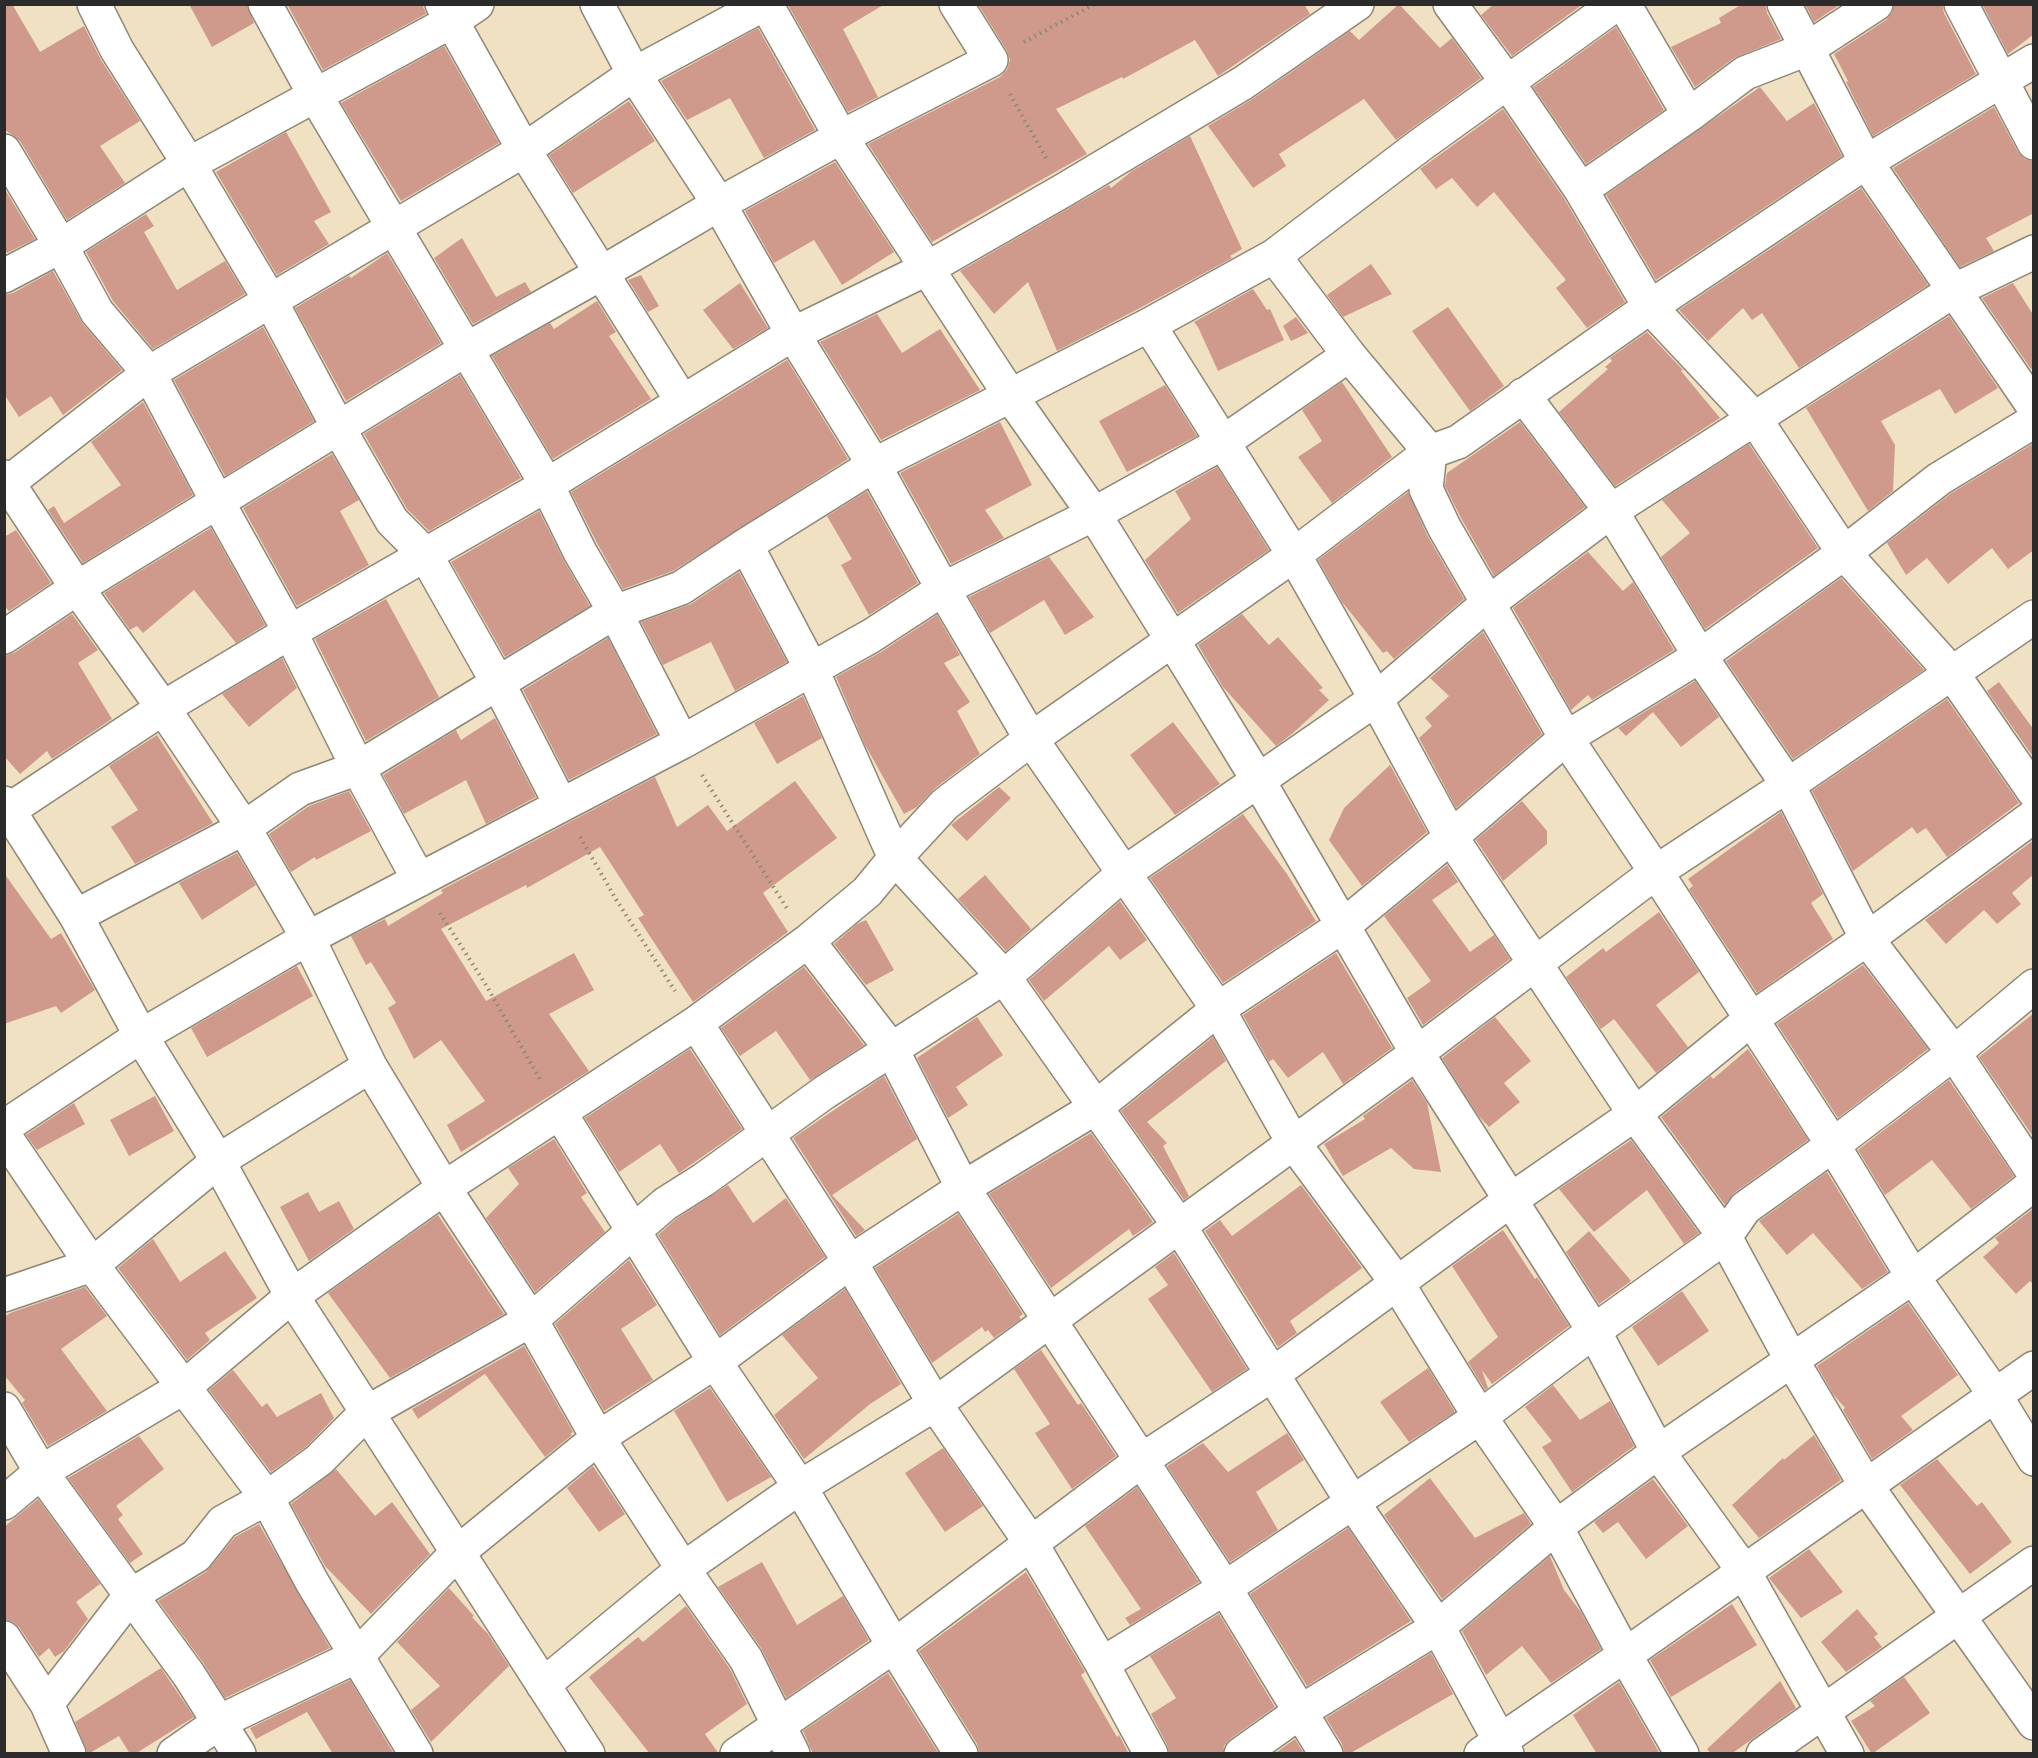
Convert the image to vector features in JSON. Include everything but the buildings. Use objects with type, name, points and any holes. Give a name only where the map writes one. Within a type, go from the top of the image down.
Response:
[{"type":"street","points":[[94,4],[117,50],[189,164],[270,300],[339,429],[392,521],[425,554],[498,683],[561,805]]},
{"type":"street","points":[[266,4],[315,95],[547,485],[580,552],[615,612],[682,742]]},
{"type":"street","points":[[597,4],[633,74],[719,204],[793,334],[874,465],[1031,739],[1218,1009],[1293,1142],[1396,1283],[1480,1417],[1556,1527],[1682,1754]]},
{"type":"street","points":[[786,1740],[746,1659],[683,1569],[598,1438],[531,1320],[444,1188],[370,1066],[308,938],[244,828],[6,482],[149,373],[392,226],[524,150],[633,74],[765,4],[841,137],[1010,395],[1094,514],[1173,641],[1344,925],[1417,1053],[1594,1331],[1658,1452],[1743,1570],[1847,1754]]},
{"type":"street","points":[[4,637],[77,588],[467,349],[719,204],[841,137],[991,60],[956,4]]},
{"type":"street","points":[[588,1754],[292,1296],[218,1161],[141,1036],[76,916],[7,807],[162,708],[547,485],[793,334],[928,268],[1064,190],[1243,83],[1357,4]]},
{"type":"street","points":[[1450,4],[1508,83],[1581,190],[1650,307],[1755,420],[1844,553],[1952,673],[2034,792]]},
{"type":"street","points":[[76,916],[244,828],[300,789],[358,768],[615,612],[681,588],[874,465],[1149,325],[1274,256],[1616,4]]},
{"type":"street","points":[[1624,4],[1689,115]]},
{"type":"street","points":[[1784,4],[1866,162],[2034,407]]},
{"type":"street","points":[[1581,190],[1745,73],[1808,49],[1876,4]]},
{"type":"street","points":[[1961,4],[2034,143]]},
{"type":"street","points":[[4,276],[61,246],[189,164],[315,95],[457,10],[524,150],[681,401]]},
{"type":"street","points":[[4,1503],[41,1472],[184,1387],[292,1296],[444,1188],[696,1023],[808,941],[867,892],[945,804],[1031,739],[1294,555],[1430,452],[1458,442],[1650,307],[1866,162],[2034,61]]},
{"type":"street","points":[[4,151],[61,246],[97,312],[149,373],[290,632],[358,768],[419,879]]},
{"type":"street","points":[[47,1704],[130,1596],[196,1556],[223,1522],[267,1498],[319,1460],[366,1413],[531,1320],[665,1204],[703,1180],[825,1092],[1004,977],[1124,874],[1376,699],[1487,604],[1611,511],[1953,291],[2034,252]]},
{"type":"street","points":[[1274,256],[1349,355],[1430,452],[1426,489],[1444,527],[1566,738],[1656,872],[1833,1145],[1913,1277],[1995,1395],[2034,1459]]},
{"type":"street","points":[[1149,325],[1294,555],[1451,837],[1635,1114],[1725,1237],[1791,1359],[1865,1484],[2034,1723]]},
{"type":"street","points":[[4,1127],[141,1036],[308,938],[682,742],[871,636],[943,589],[1094,514],[1222,443],[1349,355]]},
{"type":"street","points":[[1523,396],[1611,511],[1700,656],[1788,785],[1867,939],[1954,1053],[2034,1173]]},
{"type":"street","points":[[174,1754],[221,1722],[357,1656],[457,1552],[598,1438],[715,1362],[850,1262],[963,1188],[1095,1108],[1218,1009],[1344,925],[1566,738],[1700,656],[1844,553],[1939,479],[2034,421]]},
{"type":"street","points":[[746,545],[812,670],[895,858],[1004,977],[1180,1227],[1353,1503],[1438,1627],[1496,1749],[1743,1570],[2034,1368]]},
{"type":"street","points":[[543,1685],[683,1569],[800,1487],[935,1404],[1417,1053],[1656,872],[1788,785],[2034,616]]},
{"type":"street","points":[[737,1754],[786,1740],[894,1646],[1142,1460],[1273,1374],[1512,1199],[1635,1114],[1750,1020],[1867,939],[2034,816]]},
{"type":"street","points":[[808,941],[892,1050],[963,1188],[1142,1460],[1326,1754]]},
{"type":"street","points":[[1102,1664],[1224,1588],[1480,1417],[1594,1331],[1725,1237],[1745,1208],[1833,1145],[1954,1053],[2034,986]]},
{"type":"street","points":[[696,1023],[766,1135],[850,1262],[935,1404],[1031,1543],[1102,1664],[1151,1754]]},
{"type":"street","points":[[4,1295],[92,1265],[218,1161],[370,1066]]},
{"type":"street","points":[[560,1113],[715,1362],[800,1487],[961,1754]]},
{"type":"street","points":[[4,1136],[92,1265],[267,1498],[312,1582],[416,1754]]},
{"type":"street","points":[[1241,1754],[1300,1712],[1438,1627],[1556,1527],[1658,1452],[1913,1277],[2034,1184]]},
{"type":"street","points":[[4,1409],[41,1472],[189,1675],[221,1722],[239,1754]]},
{"type":"street","points":[[1763,1754],[2034,1563]]},
{"type":"street","points":[[4,1638],[47,1704],[69,1754]]},
{"type":"path","points":[[1064,190],[991,60],[1095,4]]},
{"type":"path","points":[[682,742],[743,842],[808,941]]},
{"type":"path","points":[[561,805],[617,901],[696,1023]]},
{"type":"path","points":[[419,879],[486,985],[560,1113]]}]
